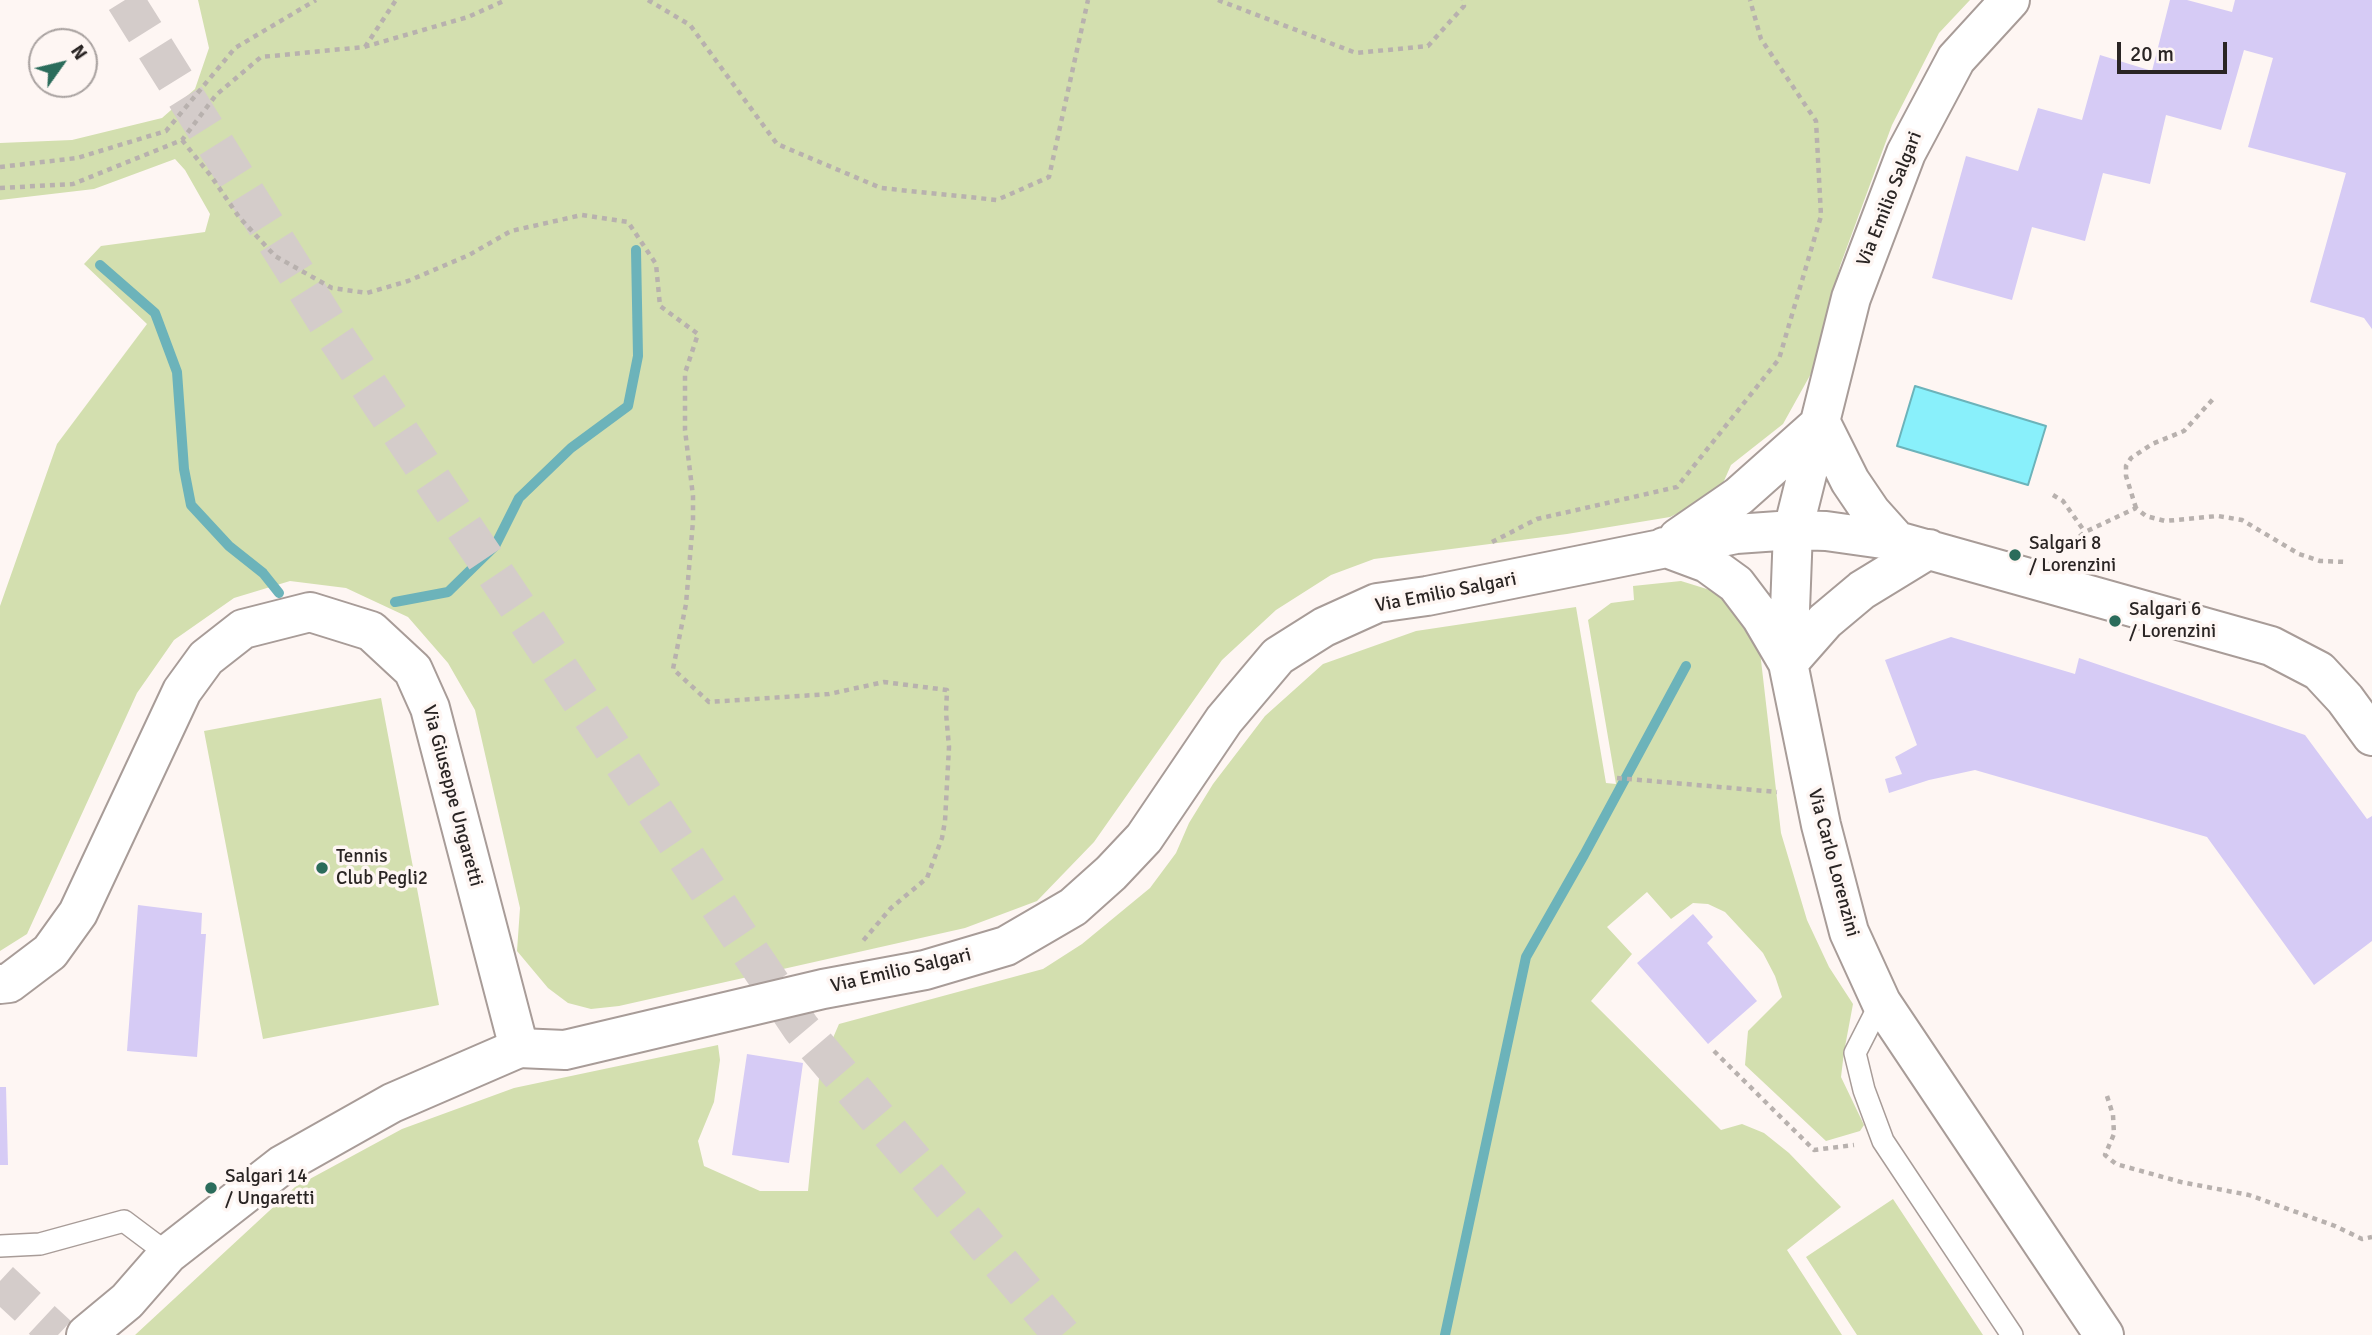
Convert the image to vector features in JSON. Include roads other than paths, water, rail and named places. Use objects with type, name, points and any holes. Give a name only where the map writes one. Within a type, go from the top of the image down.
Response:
[{"type":"street","name":"Via Emilio Salgari","points":[[1793,530],[1851,298],[1906,153],[1956,59],[2010,0]]},
{"type":"street","name":"Via Emilio Salgari","points":[[1664,547],[1739,496],[1821,423]]},
{"type":"street","points":[[1664,547],[1707,563],[1735,584],[1761,617],[1788,663],[1825,621],[1913,545],[1871,512],[1850,481],[1821,423]]},
{"type":"street","name":"Via Carlo Lorenzini","points":[[1793,530],[1788,663],[1815,795],[1849,932],[1881,1002],[2104,1335]]},
{"type":"street","name":"Via Emilio Salgari","points":[[86,1335],[127,1301],[168,1254],[282,1165],[392,1103],[519,1048],[565,1050],[823,989],[925,970],[1006,946],[1073,907],[1111,873],[1144,838],[1224,720],[1278,656],[1324,627],[1377,603],[1427,596],[1736,534],[1826,531],[1913,545],[2271,646],[2319,671],[2357,698],[2372,736]]},
{"type":"street","name":"Via Giuseppe Ungaretti","points":[[0,984],[9,983],[50,952],[78,913],[182,691],[206,658],[243,629],[310,612],[371,631],[413,670],[430,708],[519,1048]]},
{"type":"lane","points":[[1881,1002],[1855,1053],[1864,1090],[1883,1141],[2012,1335]]},
{"type":"lane","points":[[0,1246],[40,1244],[124,1220],[168,1254]]},
{"type":"water","points":[[1915,386],[2046,426],[2028,485],[1897,446]]},
{"type":"waterway","points":[[395,602],[448,592],[495,546],[519,498],[571,448],[628,406],[638,356],[636,250]]},
{"type":"waterway","points":[[100,265],[155,313],[177,372],[184,469],[191,505],[229,546],[263,573],[279,593]]},
{"type":"waterway","points":[[1445,1335],[1526,957],[1686,666]]},
{"type":"tunnel","points":[[125,0],[336,337],[801,1028],[1062,1335]]},
{"type":"tunnel","points":[[0,1281],[58,1335]]},
{"type":"place","name":"Salgari 8 / Lorenzini","points":[[2015,555]]},
{"type":"place","name":"Salgari 6 / Lorenzini","points":[[2115,621]]},
{"type":"place","name":"Tennis Club Pegli2","points":[[322,868]]},
{"type":"place","name":"Salgari 14 / Ungaretti","points":[[211,1188]]}]
